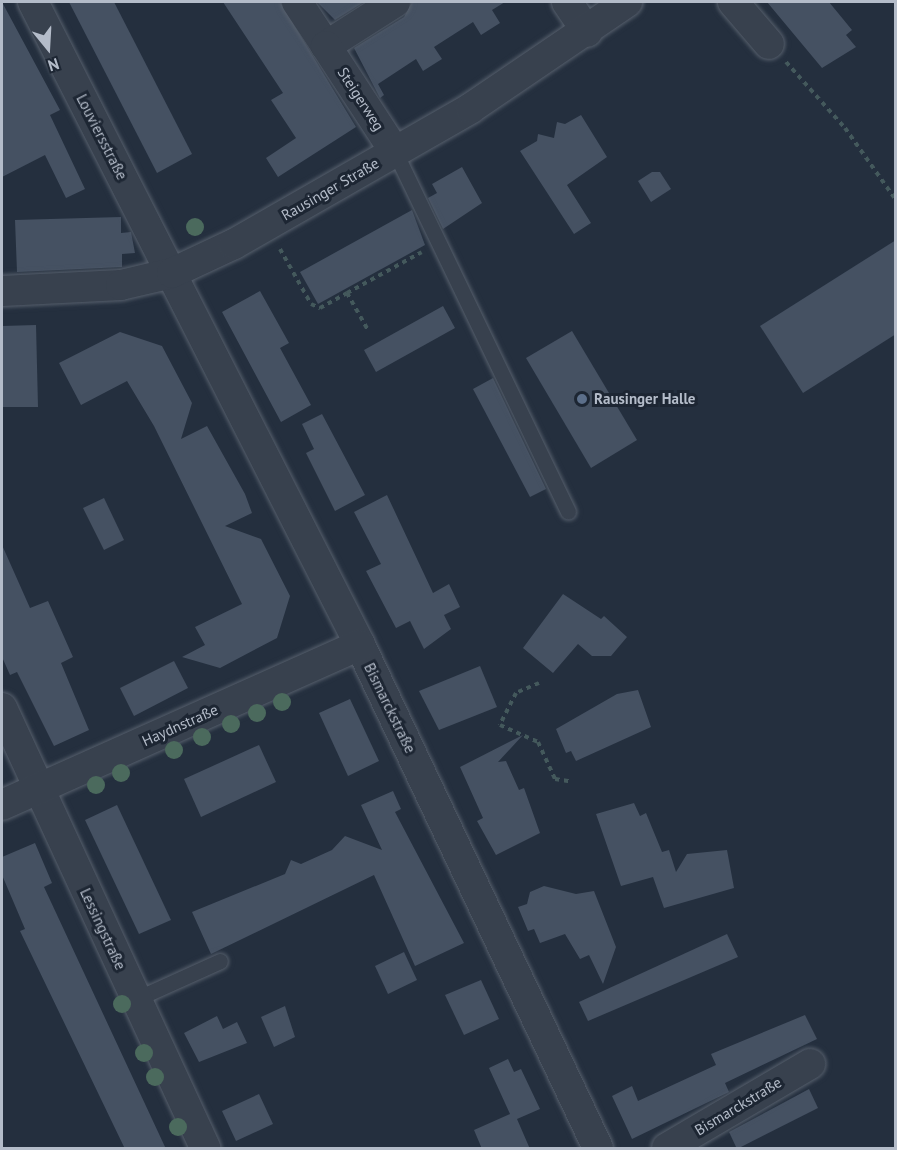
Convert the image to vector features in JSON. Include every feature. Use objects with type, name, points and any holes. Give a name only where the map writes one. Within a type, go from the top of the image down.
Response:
[{"type":"street","name":"Louviersstraße","points":[[33,2],[172,273]]},
{"type":"street","name":"Steigerweg","points":[[297,2],[395,152]]},
{"type":"street","points":[[326,46],[394,2]]},
{"type":"street","points":[[567,2],[587,32]]},
{"type":"street","name":"Rausinger Straße","points":[[2,291],[121,285],[172,273],[266,225],[395,152],[587,32],[627,2]]},
{"type":"street","points":[[733,2],[769,44]]},
{"type":"street","name":"Bismarckstraße","points":[[172,273],[360,645],[598,1149]]},
{"type":"street","name":"Haydnstraße","points":[[2,805],[360,645]]},
{"type":"street","name":"Lessingstraße","points":[[2,708],[205,1149]]},
{"type":"street","name":"Bismarckstraße","points":[[667,1149],[810,1064]]},
{"type":"lane","points":[[395,152],[568,511]]},
{"type":"lane","points":[[136,999],[220,961]]},
{"type":"path","points":[[769,44],[845,128],[896,200]]},
{"type":"path","points":[[266,225],[311,304],[320,308],[439,243]]},
{"type":"path","points":[[347,293],[368,330]]},
{"type":"path","points":[[539,683],[516,693],[500,725],[538,742],[555,779],[573,782]]},
{"type":"building","points":[[2,2],[60,110],[50,115],[85,189],[66,198],[45,155],[2,177]]},
{"type":"building","points":[[69,2],[114,2],[192,154],[157,173]]},
{"type":"building","points":[[223,2],[280,2],[356,127],[278,177],[266,158],[296,138],[271,100],[283,93]]},
{"type":"building","points":[[317,2],[364,2],[335,20]]},
{"type":"building","points":[[412,2],[505,2],[492,10],[500,23],[481,35],[473,22],[434,47],[442,59],[423,71],[416,59],[378,84],[384,95],[380,98],[354,48],[404,17]]},
{"type":"building","points":[[767,2],[829,2],[852,30],[846,35],[856,47],[822,68]]},
{"type":"building","points":[[581,115],[607,157],[567,185],[591,223],[574,234],[520,151],[537,141],[538,134],[554,138],[557,122],[565,124]]},
{"type":"building","points":[[462,167],[482,203],[443,229],[428,198],[437,193],[432,184]]},
{"type":"building","points":[[652,172],[660,172],[671,189],[651,202],[638,181]]},
{"type":"building","points":[[412,210],[425,245],[318,304],[300,272]]},
{"type":"building","points":[[121,217],[121,233],[131,232],[135,253],[122,254],[122,267],[17,272],[15,220]]},
{"type":"building","points":[[896,240],[896,334],[803,393],[760,326]]},
{"type":"building","points":[[260,291],[289,343],[280,348],[311,405],[281,422],[222,312]]},
{"type":"building","points":[[443,306],[455,328],[376,372],[364,350]]},
{"type":"building","points":[[36,325],[38,407],[2,407],[2,326]]},
{"type":"building","name":"Rausinger Halle","points":[[572,331],[637,440],[591,468],[526,358]]},
{"type":"building","points":[[120,332],[162,346],[192,403],[181,439],[207,426],[245,494],[252,513],[225,526],[261,539],[290,596],[277,638],[220,668],[182,657],[205,645],[195,627],[242,604],[154,426],[127,381],[81,405],[59,363]]},
{"type":"building","points":[[493,378],[546,489],[530,497],[473,389]]},
{"type":"building","points":[[322,414],[365,495],[335,511],[306,453],[314,449],[302,424]]},
{"type":"building","points":[[387,495],[433,593],[449,584],[460,607],[444,615],[451,629],[424,649],[410,621],[396,628],[366,571],[381,564],[354,512]]},
{"type":"building","points":[[104,498],[124,540],[104,550],[83,508]]},
{"type":"building","points":[[2,545],[30,608],[48,601],[73,657],[61,663],[89,730],[54,746],[17,672],[10,675],[2,657]]},
{"type":"building","points":[[563,594],[601,619],[604,616],[627,637],[611,656],[592,656],[578,644],[553,673],[523,648]]},
{"type":"building","points":[[174,661],[188,688],[134,716],[120,688]]},
{"type":"building","points":[[480,666],[497,707],[439,730],[419,691]]},
{"type":"building","points":[[638,690],[651,727],[576,761],[571,751],[566,753],[556,729],[617,694]]},
{"type":"building","points":[[350,699],[379,761],[348,776],[319,713]]},
{"type":"building","points":[[523,735],[498,762],[506,761],[519,790],[524,788],[540,833],[496,855],[477,821],[483,818],[460,767]]},
{"type":"building","points":[[259,745],[276,782],[201,817],[184,779]]},
{"type":"building","points":[[393,791],[401,809],[395,812],[464,943],[415,966],[374,875],[211,954],[192,912],[285,874],[291,860],[301,864],[332,850],[345,836],[382,850],[361,805]]},
{"type":"building","points":[[634,803],[640,816],[646,813],[662,852],[669,850],[676,872],[687,854],[727,850],[734,888],[664,908],[653,877],[621,886],[596,814]]},
{"type":"building","points":[[117,805],[171,920],[139,934],[85,820]]},
{"type":"building","points":[[35,843],[52,883],[44,887],[166,1149],[125,1149],[20,931],[25,929],[2,875],[2,857]]},
{"type":"building","points":[[544,886],[576,894],[594,891],[616,947],[603,984],[589,955],[580,959],[565,934],[540,943],[534,929],[528,931],[518,907],[527,904],[530,892]]},
{"type":"building","points":[[727,934],[738,957],[588,1021],[579,1002]]},
{"type":"building","points":[[404,952],[417,980],[388,994],[375,966]]},
{"type":"building","points":[[481,980],[499,1019],[464,1035],[445,995]]},
{"type":"building","points":[[285,1006],[295,1037],[274,1047],[261,1017]]},
{"type":"building","points":[[805,1015],[817,1039],[725,1083],[729,1092],[632,1139],[612,1096],[632,1086],[638,1101],[716,1065],[711,1054]]},
{"type":"building","points":[[217,1016],[223,1029],[237,1022],[247,1043],[199,1062],[184,1033]]},
{"type":"building","points":[[508,1059],[514,1072],[521,1069],[540,1109],[517,1119],[530,1149],[482,1149],[474,1130],[510,1114],[489,1068]]},
{"type":"building","points":[[809,1089],[818,1108],[737,1149],[729,1132]]},
{"type":"building","points":[[259,1094],[273,1124],[236,1141],[222,1111]]},
{"type":"place","name":"Rausinger Halle","points":[[582,399]]}]
